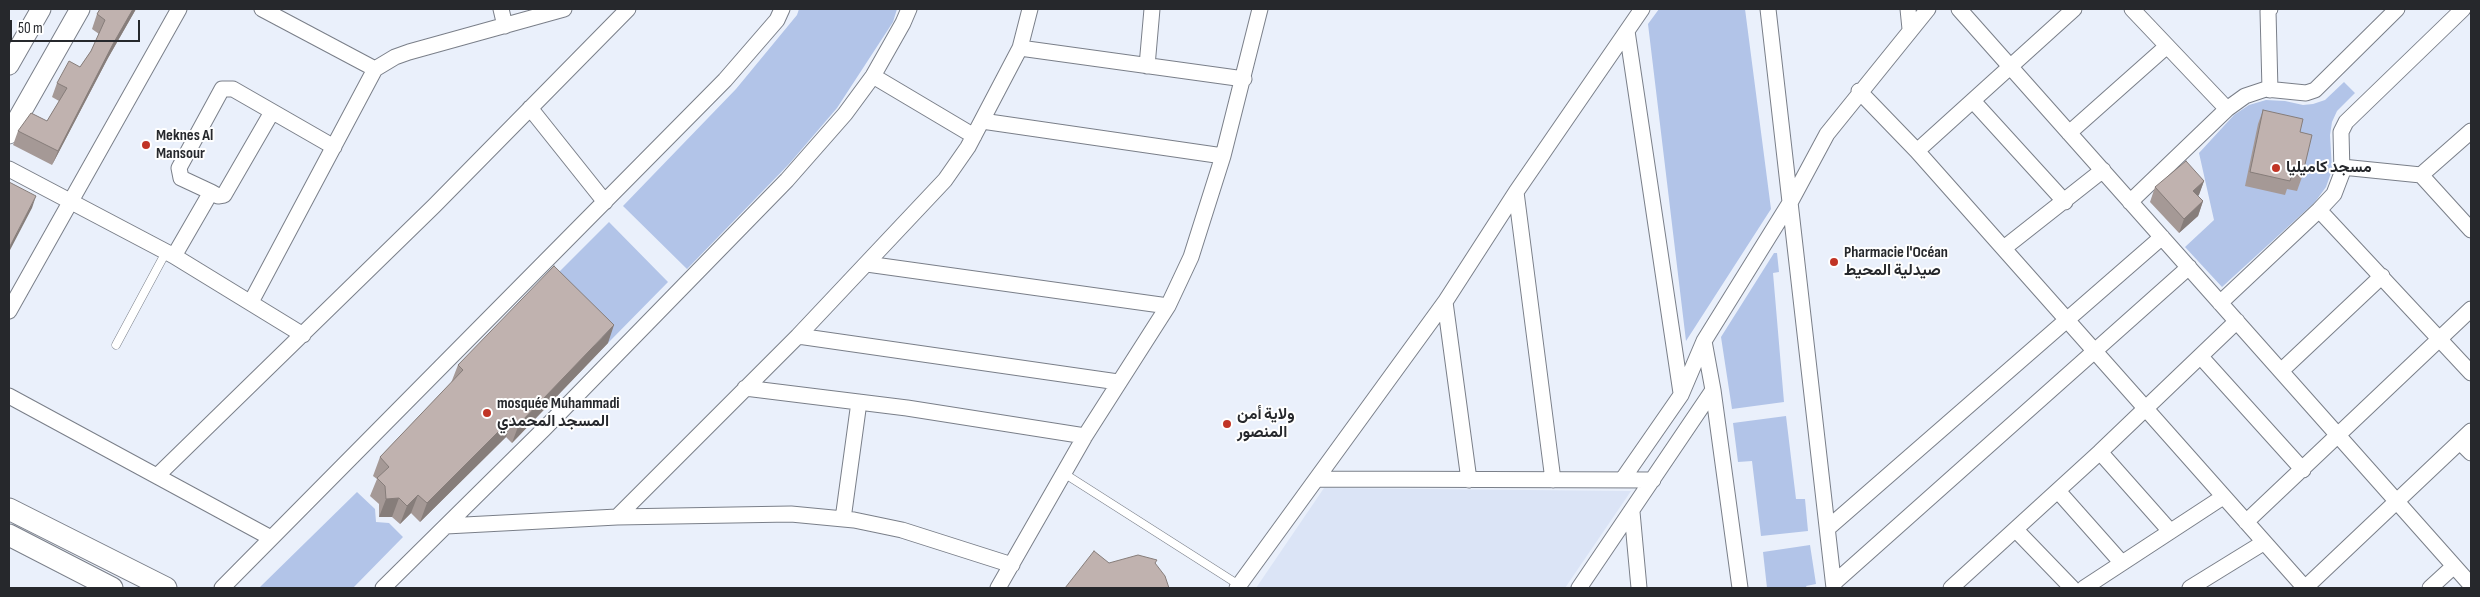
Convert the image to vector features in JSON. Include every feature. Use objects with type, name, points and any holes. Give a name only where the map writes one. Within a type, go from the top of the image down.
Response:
[{"type":"main road","points":[[9,509],[166,588]]},
{"type":"main road","points":[[9,534],[106,587]]},
{"type":"street","points":[[9,65],[41,9]]},
{"type":"street","points":[[9,134],[80,9]]},
{"type":"street","points":[[9,311],[179,9]]},
{"type":"street","points":[[262,9],[375,69]]},
{"type":"street","points":[[501,9],[505,26]]},
{"type":"street","points":[[251,302],[375,69],[402,55],[564,9]]},
{"type":"street","points":[[158,475],[303,335],[628,9]]},
{"type":"street","points":[[222,588],[725,80],[777,20],[782,9]]},
{"type":"street","points":[[383,588],[544,429],[787,180],[845,114],[873,76],[909,9]]},
{"type":"street","points":[[617,517],[798,336],[945,180],[974,136],[1020,48],[1030,9]]},
{"type":"street","points":[[1147,66],[1152,9]]},
{"type":"street","points":[[998,588],[1085,436],[1168,306],[1191,257],[1223,156],[1244,79],[1260,9]]},
{"type":"street","points":[[1238,586],[1318,479],[1445,302],[1516,192],[1642,9]]},
{"type":"street","points":[[1768,9],[1834,586]]},
{"type":"street","points":[[1908,9],[1910,29]]},
{"type":"street","points":[[1622,480],[1681,395],[1704,340],[1790,201],[1827,134],[1859,91],[1928,9]]},
{"type":"street","points":[[1959,9],[2471,585]]},
{"type":"street","points":[[1917,151],[2074,9]]},
{"type":"street","points":[[2132,9],[2227,108]]},
{"type":"street","points":[[2268,9],[2270,90]]},
{"type":"street","points":[[2130,202],[2227,108],[2245,96],[2270,90],[2306,93],[2315,90],[2397,9]]},
{"type":"street","points":[[2220,303],[2334,194],[2342,167],[2341,132],[2346,122],[2463,9]]},
{"type":"street","points":[[1627,31],[1681,395]]},
{"type":"street","points":[[2069,133],[2167,46]]},
{"type":"street","points":[[1020,48],[1244,79]]},
{"type":"street","points":[[873,76],[974,136]]},
{"type":"street","points":[[272,112],[224,195],[218,196],[181,178],[179,168],[222,88],[233,89],[334,147]]},
{"type":"street","points":[[1859,91],[1917,151],[2004,248],[2094,353],[2305,588],[2471,431]]},
{"type":"street","points":[[1973,101],[2065,202]]},
{"type":"street","points":[[530,108],[605,202]]},
{"type":"street","points":[[982,121],[1223,156]]},
{"type":"street","points":[[2421,175],[2471,131]]},
{"type":"street","points":[[2342,167],[2421,175],[2471,230]]},
{"type":"street","points":[[9,170],[170,254],[303,335]]},
{"type":"street","points":[[2004,248],[2065,202],[2103,170]]},
{"type":"street","points":[[170,254],[211,192]]},
{"type":"street","points":[[1516,192],[1553,480]]},
{"type":"street","points":[[2319,210],[2471,373]]},
{"type":"street","points":[[1828,528],[2162,238]]},
{"type":"street","points":[[867,264],[1168,306]]},
{"type":"street","points":[[1834,586],[2189,267]]},
{"type":"street","points":[[2281,372],[2382,276]]},
{"type":"street","points":[[1445,302],[1469,480]]},
{"type":"street","points":[[2246,522],[2471,309]]},
{"type":"street","points":[[1951,588],[2100,452],[2237,321]]},
{"type":"street","points":[[798,336],[1118,382]]},
{"type":"street","points":[[1704,340],[1713,390],[1740,588]]},
{"type":"street","points":[[2201,357],[2303,470]]},
{"type":"street","points":[[746,388],[859,402],[1085,436]]},
{"type":"street","points":[[1579,588],[1713,390]]},
{"type":"street","points":[[9,396],[272,538]]},
{"type":"street","points":[[843,519],[859,402]]},
{"type":"street","points":[[2460,442],[2471,453]]},
{"type":"street","points":[[2100,452],[2170,531]]},
{"type":"street","points":[[1318,479],[1653,480]]},
{"type":"street","points":[[2058,490],[2121,562]]},
{"type":"street","points":[[2084,588],[2223,497]]},
{"type":"street","points":[[1632,512],[1639,588]]},
{"type":"street","points":[[446,526],[617,517],[791,514],[843,519],[902,530],[1012,565]]},
{"type":"street","points":[[2016,530],[2072,588]]},
{"type":"street","points":[[2190,588],[2263,543]]},
{"type":"street","points":[[2430,588],[2454,566]]},
{"type":"lane","points":[[116,345],[170,254]]},
{"type":"lane","points":[[1064,474],[1238,586]]},
{"type":"shaded area","points":[[799,9],[897,9],[893,22],[837,108],[789,164],[687,269],[623,206],[736,89],[797,15]]},
{"type":"shaded area","points":[[1659,9],[1745,9],[1771,209],[1686,341],[1648,24]]},
{"type":"shaded area","points":[[2344,82],[2355,93],[2337,111],[2332,122],[2330,135],[2332,170],[2326,187],[2315,202],[2222,287],[2185,247],[2214,220],[2199,153],[2234,115],[2249,105],[2266,100],[2285,101],[2303,105],[2313,104],[2325,100]]},
{"type":"shaded area","points":[[609,222],[668,282],[608,343],[547,284]]},
{"type":"shaded area","points":[[1774,253],[1777,253],[1779,272],[1773,273],[1784,402],[1732,409],[1721,337]]},
{"type":"shaded area","points":[[1786,416],[1796,499],[1805,499],[1808,531],[1761,536],[1752,461],[1738,462],[1733,423]]},
{"type":"shaded area","points":[[1324,488],[1631,491],[1565,588],[1256,588]]},
{"type":"shaded area","points":[[357,492],[375,509],[376,522],[389,523],[403,537],[353,588],[260,587]]},
{"type":"shaded area","points":[[1810,545],[1816,584],[1806,586],[1807,588],[1767,588],[1763,552]]},
{"type":"building","points":[[100,9],[133,9],[58,151],[18,131],[31,113],[47,121],[67,88],[57,83],[69,61],[80,67],[91,51],[105,20],[97,14]]},
{"type":"building","name":"مسجد كاميليا","points":[[2263,110],[2303,119],[2300,132],[2312,135],[2302,177],[2292,174],[2290,181],[2250,172]]},
{"type":"building","points":[[2186,161],[2204,181],[2193,191],[2203,201],[2184,219],[2155,187]]},
{"type":"building","points":[[9,182],[36,196],[9,248]]},
{"type":"building","name":"mosquée Muhammadi المسجد المحمدي","points":[[554,266],[614,325],[519,424],[512,418],[427,503],[418,495],[407,506],[399,498],[386,499],[385,486],[377,478],[389,467],[380,457],[463,370],[458,365]]},
{"type":"building","points":[[1094,551],[1109,563],[1138,555],[1157,560],[1155,563],[1165,576],[1169,588],[1065,588]]},
{"type":"place","name":"Meknes Al Mansour","points":[[146,145]]},
{"type":"place","name":"مسجد كاميليا","points":[[2276,168]]},
{"type":"place","name":"Pharmacie l'Océan صيدلية المحيط","points":[[1834,262]]},
{"type":"place","name":"mosquée Muhammadi المسجد المحمدي","points":[[487,413]]},
{"type":"place","name":"ولاية أمن المنصور","points":[[1227,424]]}]
